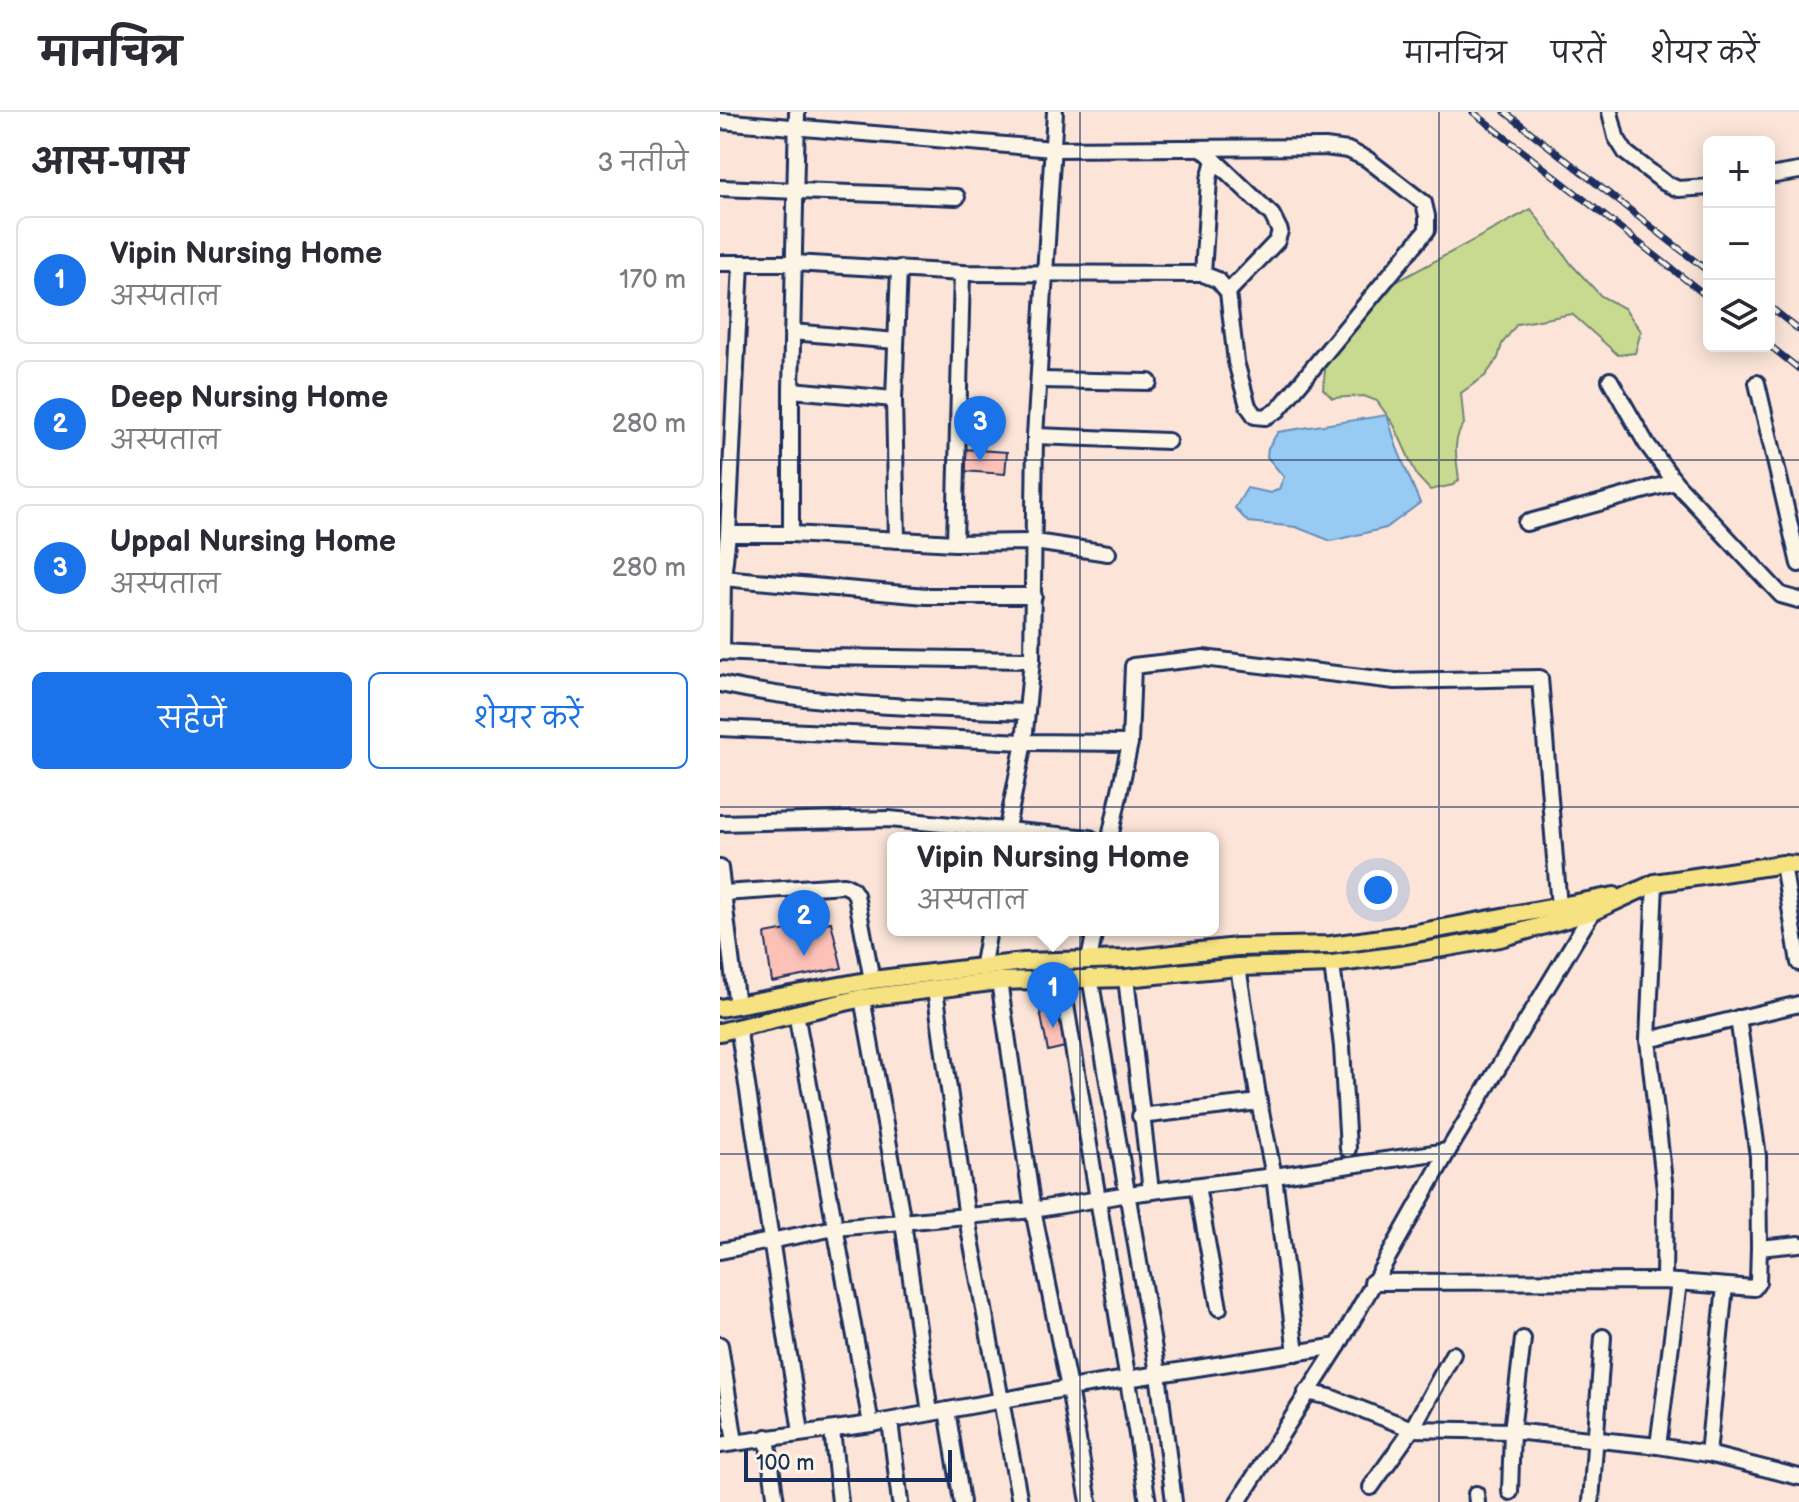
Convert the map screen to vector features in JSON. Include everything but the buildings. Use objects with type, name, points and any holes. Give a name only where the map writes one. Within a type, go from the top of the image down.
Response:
[{"type":"main road","points":[[728,1007],[872,980],[1024,962],[1090,969],[1126,978],[1238,967],[1332,964],[1408,954],[1500,938],[1655,883],[1791,864]]},
{"type":"main road","points":[[720,1032],[862,998],[999,981],[1062,981],[1127,959],[1237,947],[1331,945],[1559,907],[1597,904]]},
{"type":"street","points":[[1006,832],[1024,742],[1032,660],[1035,436],[1055,112]]},
{"type":"street","points":[[1610,112],[1616,137],[1626,153],[1665,183],[1678,189],[1703,187]]},
{"type":"street","points":[[791,534],[797,119]]},
{"type":"street","points":[[720,121],[797,119],[1053,149],[1325,147],[1348,150],[1367,159],[1424,203],[1427,216],[1427,230],[1278,410],[1265,417],[1255,416],[1240,383],[1228,292],[1218,280],[1203,274],[962,273],[794,263],[720,263]]},
{"type":"street","points":[[1202,148],[1272,215],[1280,231],[1277,241],[1228,292]]},
{"type":"street","points":[[1203,274],[1209,179],[1214,160]]},
{"type":"street","points":[[1775,175],[1799,171]]},
{"type":"street","points":[[720,188],[957,197]]},
{"type":"street","points":[[741,263],[721,652],[1032,660]]},
{"type":"street","points":[[897,540],[894,399],[899,268]]},
{"type":"street","points":[[955,543],[962,273]]},
{"type":"street","points":[[792,332],[896,341]]},
{"type":"street","points":[[1039,380],[1149,382]]},
{"type":"street","points":[[1610,380],[1646,443],[1675,482],[1781,595],[1799,600]]},
{"type":"street","points":[[1757,383],[1799,564]]},
{"type":"street","points":[[791,390],[894,399]]},
{"type":"street","points":[[1035,436],[1168,441]]},
{"type":"street","points":[[1526,523],[1675,482]]},
{"type":"street","points":[[728,534],[791,534],[955,543],[1035,542],[1108,553]]},
{"type":"street","points":[[723,578],[926,596],[1034,596]]},
{"type":"street","points":[[1111,832],[1130,743],[1133,666],[1203,658],[1395,681],[1540,678],[1559,907]]},
{"type":"street","points":[[720,684],[755,692],[849,704],[1027,712]]},
{"type":"street","points":[[720,728],[1024,742],[1130,743]]},
{"type":"street","points":[[720,823],[889,819],[983,832]]},
{"type":"street","points":[[1791,864],[1799,962]]},
{"type":"street","points":[[720,868],[728,1007]]},
{"type":"street","points":[[1655,883],[1648,1040],[1672,1282],[1658,1446]]},
{"type":"street","points":[[723,893],[844,885],[852,889],[856,895],[872,980]]},
{"type":"street","points":[[1238,1502],[1338,1346],[1448,1151],[1597,904]]},
{"type":"street","points":[[982,969],[988,936]]},
{"type":"street","points":[[1094,936],[1090,969],[1158,1373],[1174,1502]]},
{"type":"street","points":[[1332,964],[1342,1047],[1348,1149]]},
{"type":"street","points":[[1238,967],[1274,1176],[1296,1353]]},
{"type":"street","points":[[1126,978],[1151,1191]]},
{"type":"street","points":[[999,981],[1033,1210],[1089,1502]]},
{"type":"street","points":[[1062,981],[1148,1502]]},
{"type":"street","points":[[935,989],[967,1218],[1020,1502]]},
{"type":"street","points":[[862,998],[903,1222],[930,1413]]},
{"type":"street","points":[[1648,1040],[1799,1004]]},
{"type":"street","points":[[796,1013],[871,1424]]},
{"type":"street","points":[[1372,1282],[1672,1282],[1754,1288],[1758,1282],[1758,1156],[1738,1018]]},
{"type":"street","points":[[738,1027],[801,1432]]},
{"type":"street","points":[[1140,1116],[1259,1102]]},
{"type":"street","points":[[720,1251],[835,1228],[1033,1210],[1128,1194],[1448,1151]]},
{"type":"street","points":[[1197,1186],[1219,1308]]},
{"type":"street","points":[[1759,1248],[1799,1244]]},
{"type":"street","points":[[1708,1454],[1725,1286]]},
{"type":"street","points":[[1591,1502],[1593,1439],[1603,1337]]},
{"type":"street","points":[[1510,1492],[1512,1431],[1523,1339]]},
{"type":"street","points":[[720,1345],[735,1442]]},
{"type":"street","points":[[720,1445],[890,1421],[1158,1373],[1338,1346]]},
{"type":"street","points":[[1371,1487],[1412,1429],[1453,1354]]},
{"type":"street","points":[[1306,1392],[1330,1397],[1412,1429],[1512,1431],[1658,1446],[1708,1454],[1799,1477]]},
{"type":"street","points":[[947,1410],[962,1502]]},
{"type":"street","points":[[890,1421],[900,1502]]},
{"type":"street","points":[[832,1430],[840,1502]]},
{"type":"street","points":[[767,1437],[776,1502]]},
{"type":"green space","points":[[1531,209],[1572,265],[1601,296],[1624,308],[1641,331],[1635,353],[1618,355],[1572,314],[1517,324],[1485,376],[1461,393],[1464,424],[1457,437],[1459,480],[1453,485],[1430,490],[1417,476],[1394,425],[1377,401],[1364,396],[1332,398],[1323,389],[1326,361],[1359,320],[1396,282]]},
{"type":"water","points":[[1387,415],[1420,503],[1386,528],[1331,541],[1296,527],[1248,522],[1235,508],[1247,488],[1271,493],[1279,489],[1284,477],[1267,457],[1268,448],[1278,432]]},
{"type":"railway","points":[[1473,112],[1703,293]]},
{"type":"railway","points":[[1505,112],[1703,267]]},
{"type":"railway","points":[[1775,311],[1799,330]]},
{"type":"railway","points":[[1775,350],[1799,369]]},
{"type":"place","name":"Uppal Nursing Home","points":[[980,462]]},
{"type":"place","name":"Deep Nursing Home","points":[[804,956]]},
{"type":"place","name":"Vipin Nursing Home","points":[[1053,1028]]}]
